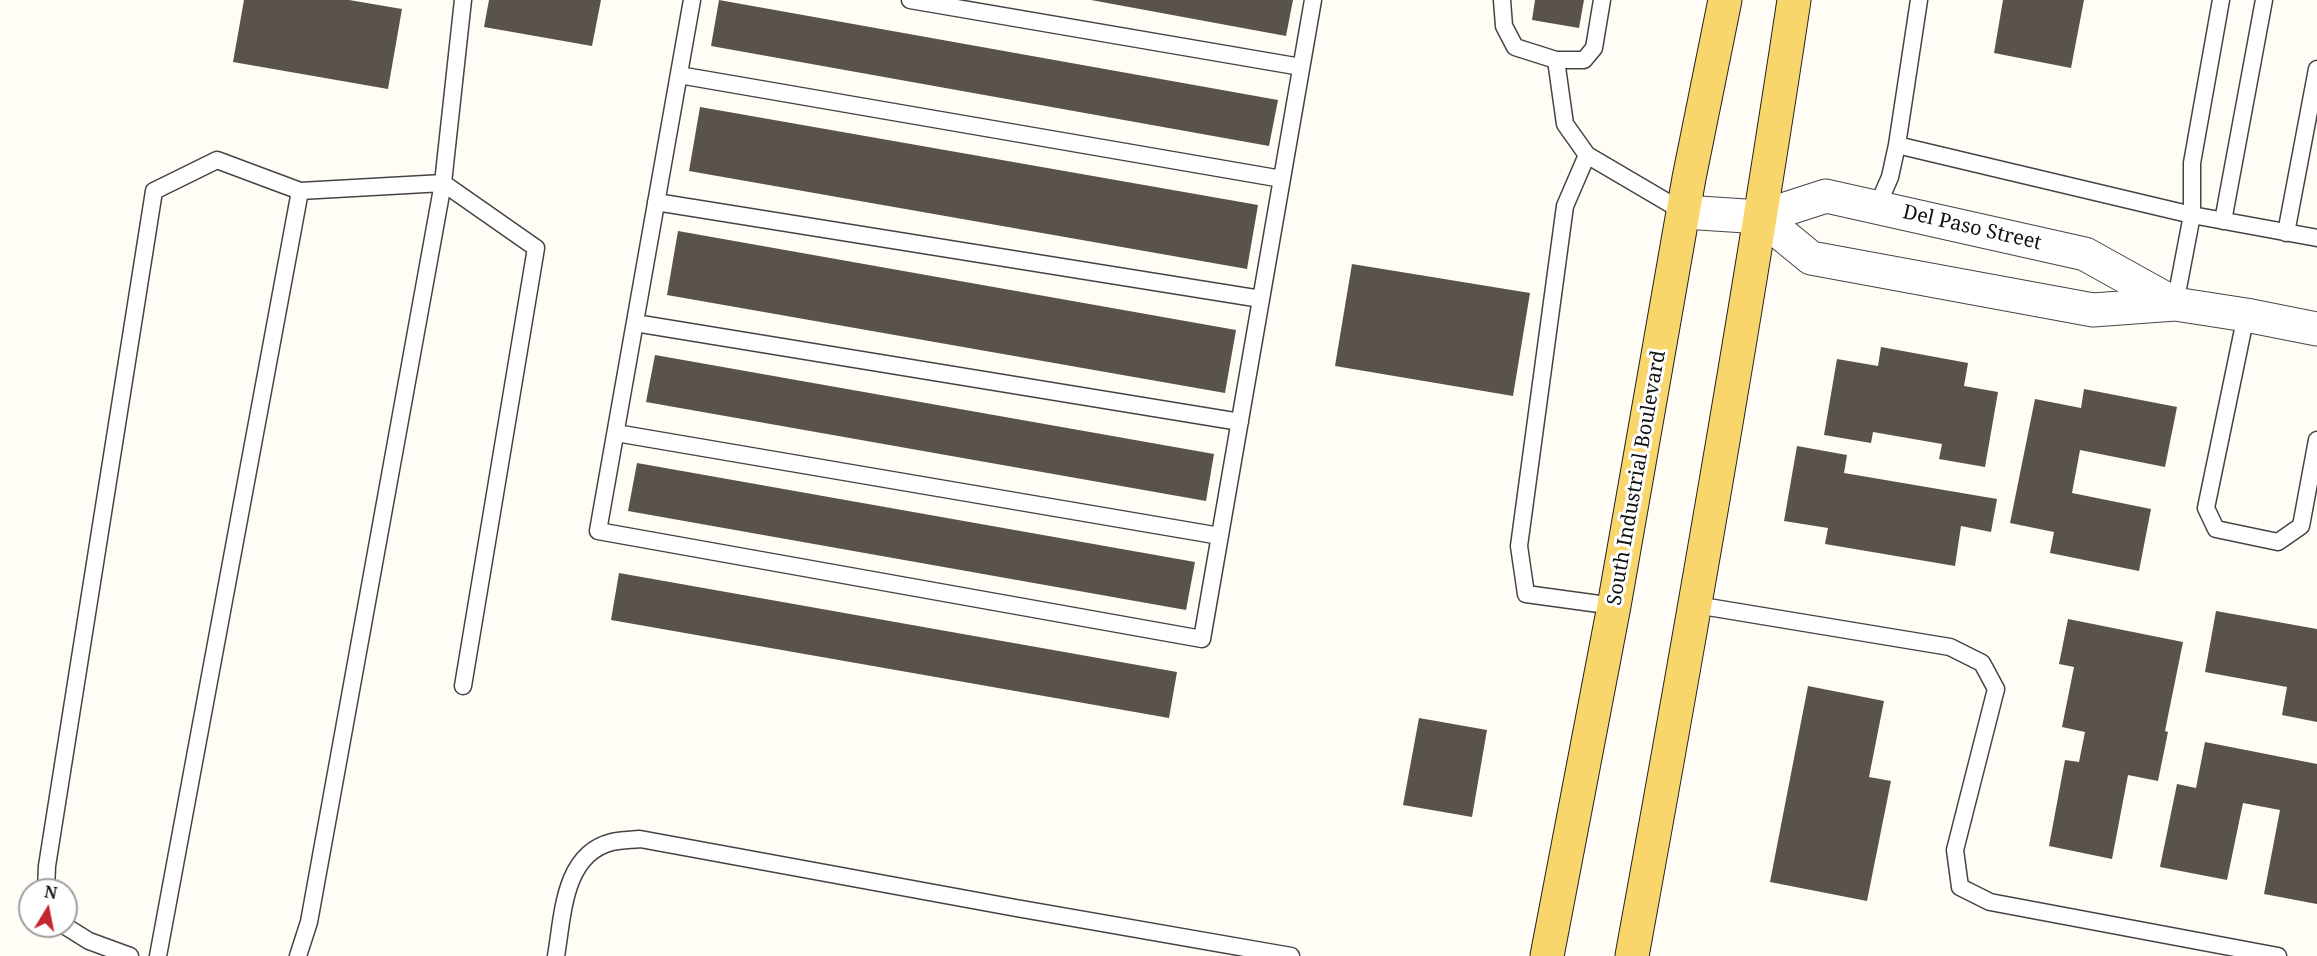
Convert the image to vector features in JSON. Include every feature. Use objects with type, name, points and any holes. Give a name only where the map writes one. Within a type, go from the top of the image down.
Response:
[{"type":"main road","name":"South Industrial Boulevard","points":[[1547,956],[1614,606],[1684,212],[1725,0]]},
{"type":"main road","points":[[1632,956],[1696,605],[1761,217],[1794,0]]},
{"type":"street","name":"Del Paso Street","points":[[1684,212],[1761,217],[1826,196],[2085,254],[2175,304]]},
{"type":"street","name":"Del Paso Street","points":[[1761,217],[1811,258],[2093,310],[2175,304],[2317,329]]},
{"type":"lane","points":[[298,956],[309,922],[443,183],[463,0]]},
{"type":"lane","points":[[692,0],[598,531],[1202,639],[1313,0]]},
{"type":"lane","points":[[910,0],[1301,67]]},
{"type":"lane","points":[[1502,0],[1504,26],[1515,47],[1556,60],[1584,60],[1594,48],[1602,0]]},
{"type":"lane","points":[[1877,207],[1890,177],[1897,145],[1919,0]]},
{"type":"lane","points":[[2175,304],[2192,215],[2192,163],[2221,0]]},
{"type":"lane","points":[[2223,221],[2264,0]]},
{"type":"lane","points":[[1556,60],[1565,124],[1587,155],[1684,212]]},
{"type":"lane","points":[[2286,233],[2317,69]]},
{"type":"lane","points":[[679,75],[1282,179]]},
{"type":"lane","points":[[1897,145],[2192,215],[2317,238]]},
{"type":"lane","points":[[1587,155],[1565,206],[1520,546],[1526,594],[1614,606]]},
{"type":"lane","points":[[47,878],[48,854],[154,191],[218,160],[300,191],[443,183],[536,248],[464,686]]},
{"type":"lane","points":[[158,956],[300,191]]},
{"type":"lane","points":[[656,202],[1261,299]]},
{"type":"lane","points":[[2246,315],[2206,508],[2216,530],[2278,542],[2301,526],[2317,440]]},
{"type":"lane","points":[[635,323],[1240,422]]},
{"type":"lane","points":[[616,433],[1220,536]]},
{"type":"lane","points":[[1696,605],[1950,647],[1982,663],[1996,689],[1955,850],[1960,887],[1990,902],[2278,956]]},
{"type":"lane","points":[[556,956],[567,891],[577,867],[592,852],[610,843],[640,839],[1291,956]]},
{"type":"lane","points":[[78,934],[89,941],[130,956]]},
{"type":"building","points":[[244,0],[349,0],[402,9],[388,89],[233,62]]},
{"type":"building","points":[[489,0],[601,0],[592,46],[484,27]]},
{"type":"building","points":[[719,0],[1278,100],[1269,146],[711,46]]},
{"type":"building","points":[[1091,0],[1293,0],[1286,36]]},
{"type":"building","points":[[1535,0],[1584,0],[1579,28],[1532,20]]},
{"type":"building","points":[[2003,0],[2084,0],[2071,68],[1994,53]]},
{"type":"building","points":[[700,107],[1258,205],[1247,269],[689,171]]},
{"type":"building","points":[[678,231],[1236,330],[1225,393],[667,295]]},
{"type":"building","points":[[1352,264],[1530,293],[1513,396],[1335,366]]},
{"type":"building","points":[[1881,347],[1968,363],[1964,386],[1998,392],[1985,467],[1939,459],[1942,444],[1873,432],[1871,443],[1824,435],[1837,359],[1878,366]]},
{"type":"building","points":[[655,355],[1214,454],[1206,501],[646,402]]},
{"type":"building","points":[[2084,389],[2177,407],[2165,467],[2080,450],[2072,493],[2151,509],[2139,571],[2050,553],[2054,532],[2010,523],[2035,399],[2081,408]]},
{"type":"building","points":[[1797,446],[1847,455],[1844,473],[1997,499],[1991,532],[1961,526],[1955,566],[1825,544],[1828,528],[1784,521]]},
{"type":"building","points":[[637,463],[1195,562],[1186,610],[628,511]]},
{"type":"building","points":[[619,573],[1177,672],[1169,718],[611,620]]},
{"type":"building","points":[[2216,611],[2317,629],[2317,722],[2282,715],[2287,687],[2205,672]]},
{"type":"building","points":[[2068,619],[2183,642],[2165,731],[2168,732],[2158,781],[2128,775],[2112,859],[2049,846],[2065,760],[2079,762],[2085,732],[2062,727],[2074,667],[2059,664]]},
{"type":"building","points":[[1808,686],[1884,701],[1869,777],[1891,781],[1867,901],[1770,882]]},
{"type":"building","points":[[1419,718],[1487,730],[1472,817],[1403,805]]},
{"type":"building","points":[[2205,742],[2317,764],[2317,904],[2264,894],[2280,810],[2243,803],[2227,880],[2160,867],[2177,784],[2196,788]]}]
